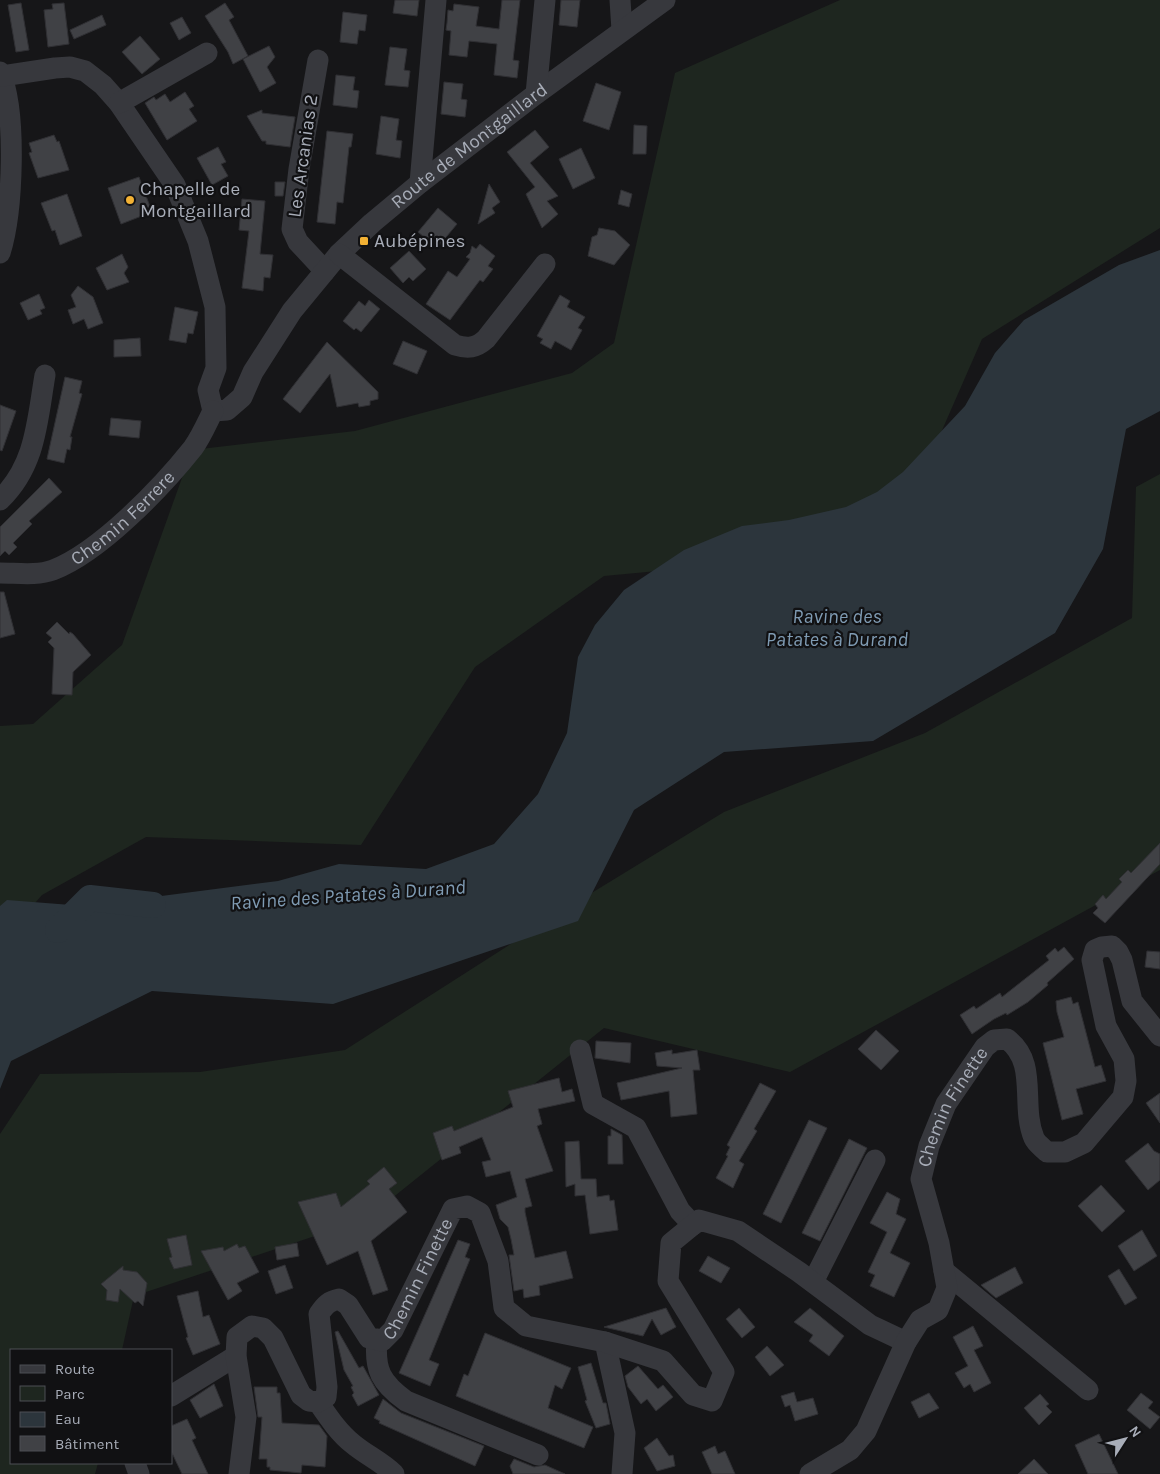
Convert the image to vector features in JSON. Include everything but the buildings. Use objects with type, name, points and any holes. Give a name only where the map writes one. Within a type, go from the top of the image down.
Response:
[{"type":"street","points":[[420,183],[436,0]]},
{"type":"street","points":[[536,94],[545,0]]},
{"type":"street","points":[[620,0],[622,30]]},
{"type":"street","name":"Route de Montgaillard","points":[[213,411],[227,410],[242,397],[253,372],[292,311],[339,254],[420,183],[536,94],[665,0]]},
{"type":"street","points":[[119,103],[207,53]]},
{"type":"street","name":"Les Arcanias 2","points":[[318,60],[292,229],[298,242],[325,271]]},
{"type":"street","points":[[0,253],[4,241],[10,186],[10,108],[1,74],[70,67],[85,71],[119,103],[175,185],[198,241],[215,307],[216,368],[208,390],[213,411]]},
{"type":"street","points":[[339,254],[455,345],[465,348],[473,348],[486,339],[545,264]]},
{"type":"street","points":[[0,500],[14,486],[25,468],[32,448],[45,375]]},
{"type":"street","name":"Chemin Ferrere","points":[[0,573],[27,574],[51,571],[71,562],[115,530],[170,474],[194,446],[213,411]]},
{"type":"street","name":"Chemin Finette","points":[[810,1474],[850,1450],[866,1431],[906,1342],[920,1320],[938,1310],[947,1288],[921,1179],[928,1146],[946,1104],[985,1046],[994,1040],[1007,1039],[1017,1046],[1024,1058],[1034,1139],[1047,1152],[1065,1152],[1084,1143],[1123,1097],[1126,1081],[1124,1059],[1106,1026],[1092,960],[1095,950],[1112,946],[1118,952],[1132,1001],[1160,1036]]},
{"type":"street","points":[[580,1050],[593,1104],[636,1128],[680,1211],[693,1225],[699,1220],[738,1231],[813,1282],[870,1325],[906,1342]]},
{"type":"street","points":[[813,1282],[875,1160]]},
{"type":"street","name":"Chemin Finette","points":[[318,1402],[326,1396],[327,1387],[319,1314],[324,1306],[330,1301],[339,1299],[348,1305],[370,1338],[382,1341],[393,1330],[453,1209],[467,1206],[480,1213],[498,1261],[504,1308],[526,1326],[605,1342],[663,1361],[693,1395],[712,1401],[724,1372],[668,1281],[671,1243],[693,1225]]},
{"type":"street","points":[[944,1271],[1088,1390]]},
{"type":"street","points":[[240,1474],[246,1417],[236,1356],[237,1337],[252,1326],[263,1328],[273,1338],[301,1395],[309,1402],[318,1402],[337,1429],[354,1445],[381,1462],[394,1474]]},
{"type":"street","name":"Chemin Finette","points":[[377,1339],[375,1361],[382,1378],[391,1390],[406,1401],[538,1455]]},
{"type":"street","points":[[605,1342],[625,1433],[622,1474]]},
{"type":"street","points":[[172,1395],[236,1356]]},
{"type":"green space","points":[[840,0],[1160,0],[1160,228],[982,339],[890,549],[604,576],[475,667],[361,845],[146,837],[42,895],[0,943],[0,726],[33,724],[122,645],[192,450],[355,431],[572,373],[614,343],[675,73]]},
{"type":"green space","points":[[1160,474],[1160,870],[790,1072],[604,1028],[366,1219],[134,1296],[122,1349],[10,1349],[10,1464],[98,1464],[95,1474],[0,1474],[0,1134],[40,1074],[200,1072],[345,1050],[567,908],[724,812],[925,733],[1132,618],[1136,487]]},
{"type":"water","name":"Ravine des Patates à Durand","points":[[1160,250],[1160,411],[1126,429],[1103,549],[1055,633],[873,741],[724,752],[634,810],[578,921],[333,1004],[152,991],[11,1061],[0,1089],[0,906],[7,900],[84,906],[278,881],[339,864],[426,869],[494,844],[538,794],[567,733],[578,657],[595,625],[624,590],[684,550],[742,526],[789,520],[846,507],[877,492],[903,472],[965,406],[995,353],[1024,320],[1119,265]]},
{"type":"waterway","name":"Ravine des Patates à Durand","points":[[58,930],[90,898],[153,905]]},
{"type":"place","name":"Chapelle de Montgaillard","points":[[130,200]]},
{"type":"place","name":"Aubépines","points":[[364,241]]}]
